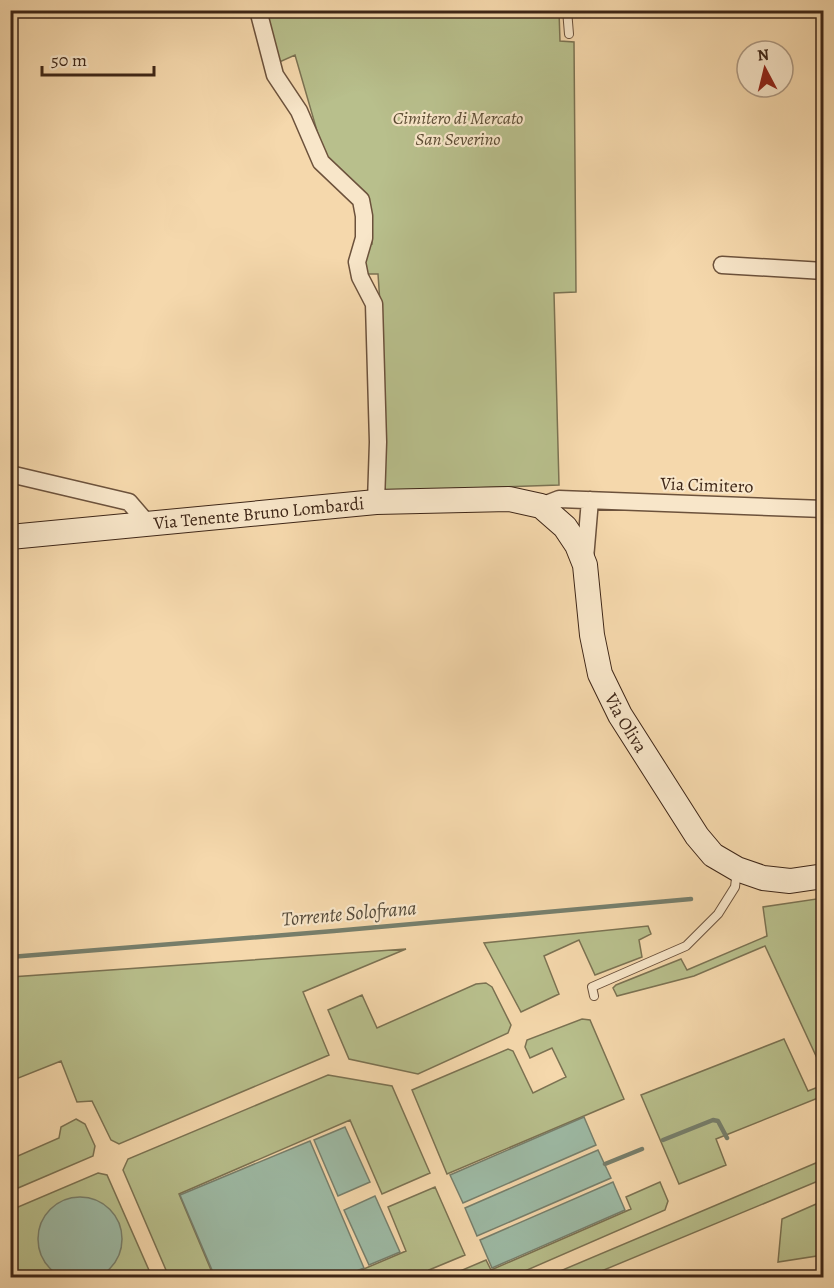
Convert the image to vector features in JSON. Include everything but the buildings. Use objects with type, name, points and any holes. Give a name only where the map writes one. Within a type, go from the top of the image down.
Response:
[{"type":"main road","name":"Via Tenente Bruno Lombardi","points":[[10,537],[376,502],[509,499]]},
{"type":"main road","name":"Via Oliva","points":[[509,499],[541,506],[565,527],[577,545],[585,565],[592,635],[600,674],[620,715],[697,836],[713,855],[737,869],[763,878],[790,881],[824,876]]},
{"type":"street","points":[[258,10],[275,75],[299,111],[321,162],[361,200],[364,238],[357,262],[360,277],[374,303],[378,442],[376,502]]},
{"type":"street","points":[[722,265],[824,271]]},
{"type":"street","points":[[10,474],[129,502],[148,524]]},
{"type":"street","name":"Via Cimitero","points":[[541,506],[559,499],[824,509]]},
{"type":"street","points":[[565,527],[590,500]]},
{"type":"street","points":[[585,565],[590,500]]},
{"type":"lane","points":[[567,10],[568,34]]},
{"type":"lane","points":[[594,996],[592,987],[686,946],[718,914],[735,886],[737,869]]},
{"type":"green space","name":"Cimitero di Mercato San Severino","points":[[263,11],[559,11],[560,41],[574,42],[576,292],[554,293],[559,485],[385,491],[383,347],[378,274],[364,274],[363,245],[372,244],[370,219],[326,162],[295,55],[275,64]]},
{"type":"green space","points":[[823,898],[823,1071],[765,946],[694,976],[617,996],[613,988],[681,959],[687,970],[767,936],[763,907]]},
{"type":"green space","points":[[648,926],[651,934],[639,940],[642,957],[595,975],[579,940],[544,956],[559,994],[521,1012],[484,943]]},
{"type":"green space","points":[[406,949],[303,992],[329,1055],[119,1144],[111,1140],[92,1101],[77,1102],[61,1061],[11,1081],[11,977]]},
{"type":"green space","points":[[486,983],[492,987],[511,1025],[508,1033],[418,1074],[349,1059],[328,1010],[362,995],[377,1028],[476,984]]},
{"type":"green space","points":[[582,1019],[590,1020],[624,1099],[447,1174],[412,1090],[508,1049],[513,1051],[533,1093],[566,1077],[552,1048],[530,1058],[525,1047],[527,1040]]},
{"type":"green space","points":[[784,1039],[808,1091],[823,1085],[823,1096],[716,1139],[726,1165],[679,1184],[641,1095]]},
{"type":"green space","points":[[328,1075],[392,1086],[430,1173],[382,1194],[350,1120],[179,1194],[214,1277],[169,1277],[123,1170],[128,1159]]},
{"type":"green space","points":[[76,1119],[85,1124],[95,1146],[93,1156],[11,1191],[11,1159],[59,1138],[61,1127]]},
{"type":"green space","points":[[823,1160],[823,1179],[587,1277],[546,1277]]},
{"type":"green space","points":[[98,1173],[107,1175],[152,1277],[11,1278],[11,1210]]},
{"type":"green space","points":[[660,1182],[668,1201],[665,1210],[511,1277],[446,1277],[486,1260],[491,1270],[631,1209],[626,1197]]},
{"type":"green space","points":[[435,1187],[465,1255],[429,1270],[432,1277],[345,1277],[406,1251],[388,1207]]},
{"type":"green space","points":[[823,1201],[823,1255],[778,1262],[782,1219]]},
{"type":"shaded area","points":[[584,1117],[596,1145],[463,1203],[450,1175]]},
{"type":"shaded area","points":[[345,1127],[370,1182],[338,1196],[314,1140]]},
{"type":"shaded area","points":[[310,1141],[364,1268],[341,1277],[215,1277],[180,1195]]},
{"type":"shaded area","points":[[598,1150],[611,1178],[477,1236],[465,1208]]},
{"type":"shaded area","points":[[613,1182],[625,1210],[492,1268],[480,1240]]},
{"type":"shaded area","points":[[375,1196],[400,1252],[369,1265],[344,1210]]},
{"type":"shaded area","points":[[80,1197],[96,1200],[110,1209],[119,1223],[122,1239],[119,1255],[110,1269],[96,1278],[80,1281],[64,1278],[50,1269],[41,1255],[38,1239],[41,1223],[50,1209],[64,1200]]},
{"type":"waterway","name":"Torrente Solofrana","points":[[10,957],[691,899]]},
{"type":"waterway","points":[[663,1140],[713,1120],[718,1121],[727,1138]]},
{"type":"waterway","points":[[605,1164],[642,1149]]}]
